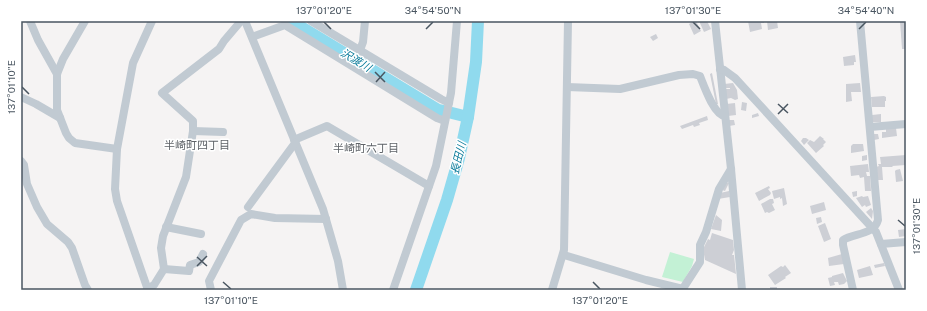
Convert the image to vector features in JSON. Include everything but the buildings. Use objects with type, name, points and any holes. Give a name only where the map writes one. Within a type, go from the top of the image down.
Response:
[{"type":"street","points":[[85,21],[63,60],[57,74],[57,110],[66,133],[75,143],[117,149]]},
{"type":"street","points":[[152,21],[133,63],[117,149],[115,189],[117,201],[148,290],[154,285],[164,269],[161,248],[163,236],[186,177],[193,132],[193,121],[162,93],[220,49],[224,41],[242,21]]},
{"type":"street","points":[[245,21],[326,219],[338,261],[343,290]]},
{"type":"street","points":[[311,21],[440,99],[449,102]]},
{"type":"street","points":[[360,50],[363,42],[364,21]]},
{"type":"street","points":[[393,290],[436,166],[449,102],[454,69],[458,21]]},
{"type":"street","points":[[552,290],[564,255],[568,21]]},
{"type":"street","points":[[715,21],[742,290]]},
{"type":"street","points":[[853,290],[843,240],[869,231],[878,220],[860,21]]},
{"type":"street","points":[[32,22],[38,40],[57,74]]},
{"type":"street","points":[[252,37],[285,25],[437,118],[446,121]]},
{"type":"street","points":[[720,68],[735,78],[873,228],[877,234],[899,290]]},
{"type":"street","points":[[567,87],[620,89],[679,75],[693,74],[700,76],[716,111],[725,116]]},
{"type":"street","points":[[21,97],[60,118]]},
{"type":"street","points":[[870,127],[906,124]]},
{"type":"street","points":[[248,207],[294,141],[327,126],[429,186]]},
{"type":"street","points":[[193,132],[223,132]]},
{"type":"street","points":[[21,161],[24,165],[27,184],[37,207],[47,224],[68,242],[72,248],[88,290]]},
{"type":"street","points":[[564,255],[646,280],[683,289],[700,262],[700,246],[706,232],[719,189],[731,169]]},
{"type":"street","points":[[211,290],[209,281],[241,220],[248,215],[251,214],[275,218],[326,219]]},
{"type":"street","points":[[166,227],[201,234]]},
{"type":"street","points":[[881,244],[906,242]]},
{"type":"street","points":[[164,269],[189,271],[190,265],[199,262],[202,254]]},
{"type":"green space","points":[[670,252],[694,259],[692,266],[683,282],[662,277]]},
{"type":"waterway","name":"沢渡川","points":[[291,21],[438,110],[443,111]]},
{"type":"waterway","name":"長田川","points":[[416,290],[447,200],[459,158],[468,117],[476,62],[478,21]]},
{"type":"waterway","name":"沢渡川","points":[[452,113],[468,117]]},
{"type":"district","name":"半崎町四丁目","points":[[197,145]]},
{"type":"district","name":"半崎町六丁目","points":[[366,148]]}]
